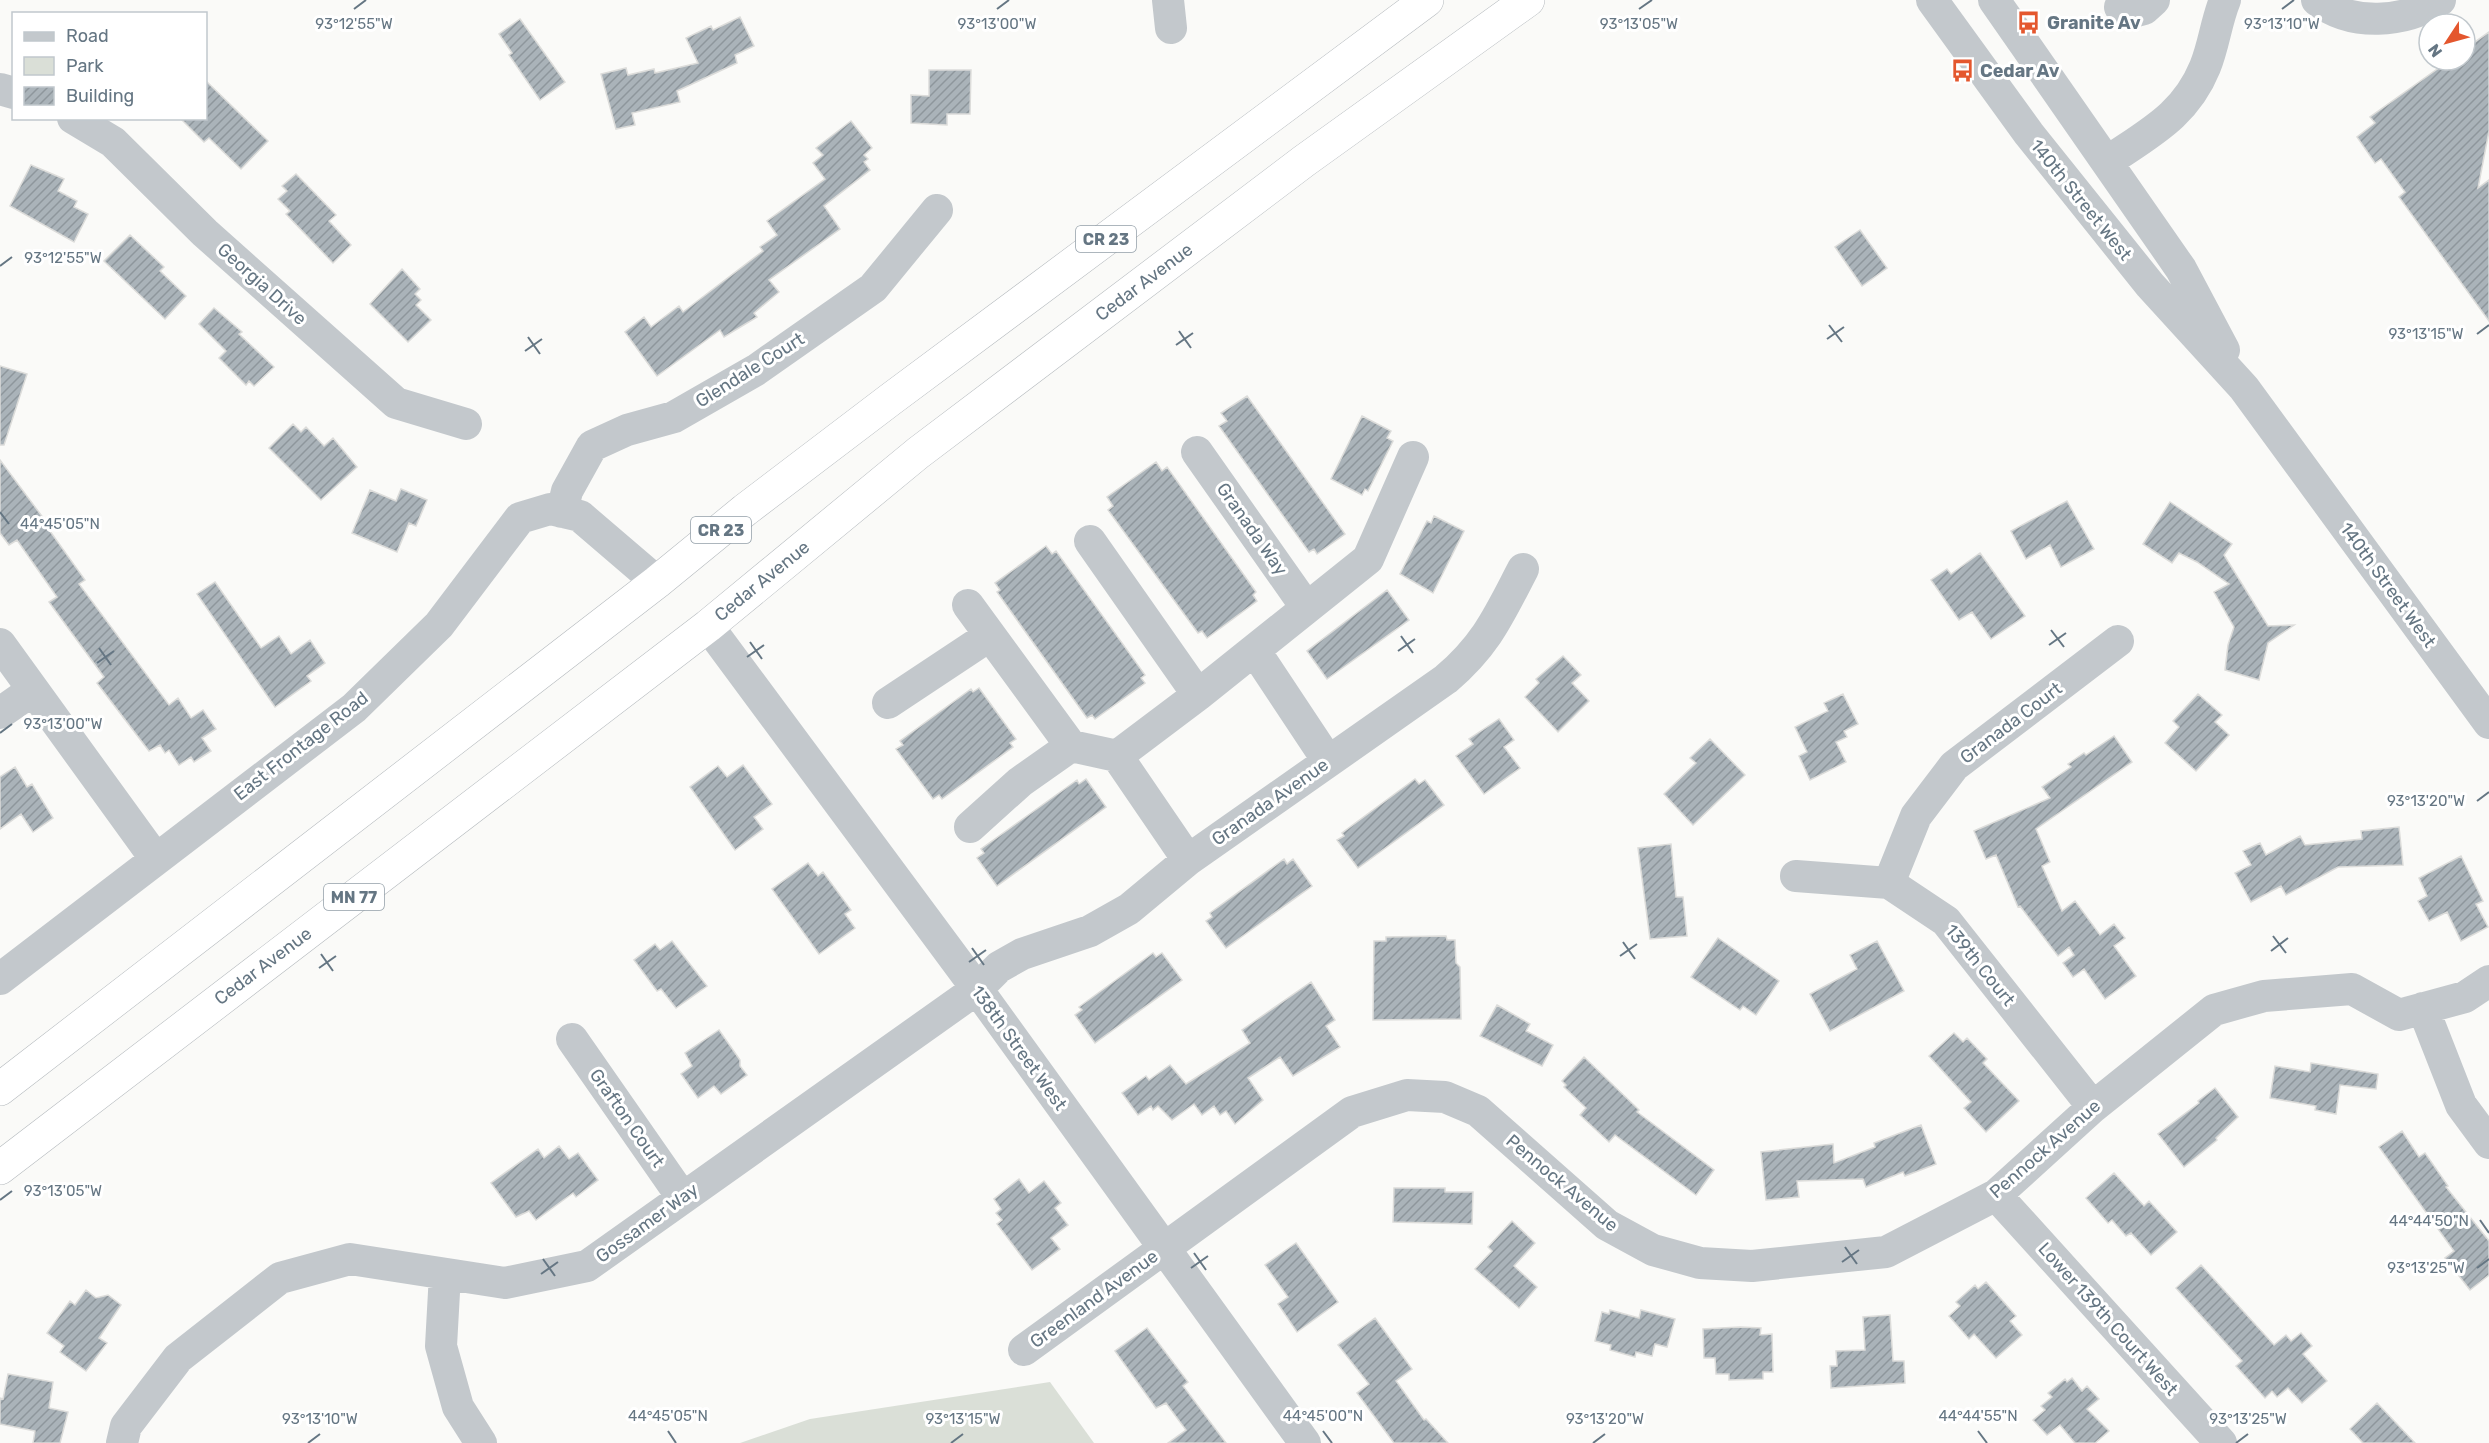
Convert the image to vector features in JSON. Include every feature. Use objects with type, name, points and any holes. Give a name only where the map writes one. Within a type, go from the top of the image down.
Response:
[{"type":"highway","name":"CR 23","points":[[657,582],[745,510],[891,399],[1427,0]]},
{"type":"highway","name":"Cedar Avenue","points":[[0,1168],[708,626],[928,445],[1304,161],[1528,0]]},
{"type":"highway","points":[[0,1089],[657,582]]},
{"type":"street","name":"140th Street West","points":[[1932,0],[2029,134],[2150,285],[2244,388],[2478,687],[2489,723]]},
{"type":"street","name":"140th Street West","points":[[1994,0],[2181,269],[2244,388]]},
{"type":"street","points":[[2120,7],[2129,13],[2144,9],[2154,0]]},
{"type":"street","points":[[2107,162],[2171,118],[2191,95],[2205,68],[2225,0]]},
{"type":"street","points":[[2317,0],[2351,17],[2380,20],[2426,9],[2440,0]]},
{"type":"street","name":"Georgia Drive","points":[[76,120],[113,142],[206,233],[396,403],[466,424]]},
{"type":"street","name":"Glendale Court","points":[[571,514],[567,491],[592,446],[627,430],[674,417],[756,370],[873,288],[937,210]]},
{"type":"street","name":"Granada Way","points":[[1197,452],[1306,607]]},
{"type":"street","points":[[1117,756],[1198,696],[1368,559],[1413,457]]},
{"type":"street","name":"East Frontage Road","points":[[0,979],[155,858],[354,708],[439,625],[520,518],[550,509],[571,514]]},
{"type":"street","points":[[571,514],[657,582]]},
{"type":"street","points":[[1090,541],[1198,696]]},
{"type":"street","name":"Granada Avenue","points":[[977,988],[999,967],[1022,954],[1070,939],[1110,921],[1129,909],[1188,860],[1463,664],[1491,631],[1523,569]]},
{"type":"street","points":[[968,604],[1071,746],[1117,756],[1188,860]]},
{"type":"street","name":"138th Street West","points":[[708,626],[977,988],[1305,1443]]},
{"type":"street","points":[[888,703],[989,636]]},
{"type":"street","name":"Granada Court","points":[[1889,883],[1916,816],[1954,766],[2118,641]]},
{"type":"street","points":[[0,644],[155,858]]},
{"type":"street","points":[[1255,651],[1328,761]]},
{"type":"street","points":[[0,713],[33,690]]},
{"type":"street","points":[[970,827],[1020,782],[1071,746]]},
{"type":"street","name":"139th Court","points":[[1796,876],[1889,883],[1946,921],[2093,1107]]},
{"type":"street","name":"Pennock Avenue","points":[[1164,1248],[1352,1112],[1407,1095],[1445,1097],[1478,1111],[1606,1225],[1653,1250],[1700,1263],[1752,1266],[1886,1252],[1996,1195],[2093,1107],[2214,1010],[2264,996],[2352,989],[2399,1015],[2465,997],[2489,981]]},
{"type":"street","name":"Gossamer Way","points":[[122,1443],[126,1426],[178,1358],[280,1278],[350,1258],[505,1283],[587,1266],[977,988]]},
{"type":"street","points":[[2423,1008],[2461,1105],[2489,1143]]},
{"type":"street","name":"Grafton Court","points":[[572,1039],[682,1197]]},
{"type":"street","name":"Lower 139th Court West","points":[[1996,1195],[2221,1443]]},
{"type":"street","name":"Greenland Avenue","points":[[1024,1350],[1164,1248]]},
{"type":"street","points":[[445,1274],[441,1346],[458,1407],[482,1443]]},
{"type":"green space","points":[[1050,1382],[1094,1443],[740,1443],[810,1419]]},
{"type":"building","points":[[740,17],[754,46],[735,55],[737,63],[677,91],[680,102],[632,113],[635,125],[616,129],[601,74],[626,68],[628,75],[654,69],[655,73],[698,63],[686,38],[711,26],[713,30]]},
{"type":"building","points":[[520,19],[565,82],[540,100],[509,55],[512,53],[499,34]]},
{"type":"building","points":[[2489,32],[2489,131],[2478,188],[2489,180],[2489,321],[2399,197],[2405,192],[2381,159],[2375,163],[2357,137],[2375,123],[2370,117],[2433,72],[2477,72],[2477,40]]},
{"type":"building","points":[[929,70],[971,70],[970,114],[947,114],[947,125],[911,123],[911,95],[929,96]]},
{"type":"building","points":[[207,82],[268,141],[241,169],[209,138],[204,142],[182,120],[207,120]]},
{"type":"building","points":[[851,121],[872,148],[864,155],[868,159],[864,162],[870,170],[824,206],[840,229],[769,280],[779,292],[754,313],[757,317],[724,337],[720,330],[657,376],[625,332],[644,317],[651,327],[679,306],[683,312],[763,251],[760,247],[777,235],[767,221],[825,179],[813,163],[823,155],[816,148]]},
{"type":"building","points":[[31,165],[64,179],[58,191],[77,201],[74,207],[88,214],[74,242],[10,206]]},
{"type":"building","points":[[296,174],[336,215],[329,221],[351,245],[333,263],[286,214],[290,211],[278,199],[287,191],[282,186]]},
{"type":"building","points":[[1860,230],[1887,268],[1862,286],[1835,247]]},
{"type":"building","points":[[130,235],[164,267],[160,271],[186,296],[165,319],[104,261]]},
{"type":"building","points":[[402,269],[420,289],[415,294],[421,300],[416,305],[431,320],[408,342],[370,304]]},
{"type":"building","points":[[214,308],[242,332],[239,334],[274,367],[254,386],[249,381],[246,385],[219,358],[226,351],[199,324]]},
{"type":"building","points":[[0,366],[27,374],[4,445],[0,445]]},
{"type":"building","points":[[1247,396],[1345,534],[1317,554],[1314,549],[1309,552],[1219,426],[1227,421],[1221,413]]},
{"type":"building","points":[[1362,416],[1391,431],[1387,438],[1393,441],[1368,491],[1365,489],[1362,495],[1331,479]]},
{"type":"building","points":[[293,424],[301,432],[306,427],[324,446],[333,438],[357,467],[321,500],[269,448]]},
{"type":"building","points":[[0,460],[44,519],[42,520],[85,580],[79,584],[169,705],[178,698],[191,718],[203,710],[216,729],[202,738],[211,751],[194,762],[191,757],[179,765],[169,750],[165,753],[160,745],[149,751],[97,683],[104,677],[49,602],[57,597],[17,540],[9,545],[0,533]]},
{"type":"building","points":[[1156,462],[1162,471],[1167,467],[1256,592],[1253,595],[1257,601],[1207,638],[1202,631],[1198,633],[1108,510],[1113,506],[1107,497]]},
{"type":"building","points":[[401,489],[427,500],[416,526],[409,523],[397,552],[352,533],[370,490],[396,501]]},
{"type":"building","points":[[2067,501],[2094,549],[2061,567],[2050,545],[2026,559],[2011,531]]},
{"type":"building","points":[[2170,502],[2232,544],[2224,555],[2268,626],[2294,625],[2268,643],[2259,680],[2225,670],[2228,645],[2234,627],[2214,592],[2229,584],[2197,562],[2179,553],[2172,563],[2143,544]]},
{"type":"building","points":[[1434,516],[1464,531],[1433,593],[1400,574],[1427,521],[1431,523]]},
{"type":"building","points":[[1046,546],[1052,554],[1056,551],[1145,675],[1141,678],[1145,683],[1095,719],[1092,715],[1087,718],[997,592],[1000,590],[995,583]]},
{"type":"building","points":[[1980,553],[2025,616],[1991,639],[1972,612],[1959,620],[1931,580],[1947,569],[1951,574]]},
{"type":"building","points":[[215,582],[261,648],[279,636],[291,654],[310,640],[325,663],[307,676],[311,681],[275,707],[197,594]]},
{"type":"building","points":[[1387,590],[1409,620],[1327,679],[1307,651]]},
{"type":"building","points":[[1563,656],[1581,675],[1572,683],[1589,701],[1558,732],[1525,697],[1539,683],[1536,679]]},
{"type":"building","points":[[979,688],[1016,739],[1010,743],[1013,747],[942,799],[939,795],[933,799],[896,749],[903,745],[900,741],[971,689],[973,692]]},
{"type":"building","points":[[1843,694],[1858,724],[1844,731],[1847,737],[1836,742],[1846,762],[1810,780],[1799,756],[1807,752],[1795,727],[1828,711],[1824,703]]},
{"type":"building","points":[[2198,694],[2222,715],[2215,722],[2229,735],[2196,771],[2165,743],[2179,727],[2173,721]]},
{"type":"building","points":[[1499,719],[1514,740],[1504,747],[1520,768],[1484,794],[1456,756],[1473,744],[1469,739]]},
{"type":"building","points":[[2114,736],[2132,762],[2036,829],[2050,862],[2042,866],[2062,911],[2075,901],[2100,935],[2114,924],[2125,938],[2114,946],[2136,976],[2105,999],[2084,969],[2073,977],[2063,963],[2074,955],[2069,947],[2058,956],[2020,906],[2018,907],[1996,855],[1986,859],[1974,831],[2050,798],[2042,787],[2071,767],[2068,764]]},
{"type":"building","points":[[1710,739],[1745,775],[1693,825],[1664,794],[1696,763],[1690,758]]},
{"type":"building","points":[[743,765],[772,804],[754,817],[763,829],[735,850],[690,787],[718,766],[727,777]]},
{"type":"building","points":[[15,767],[27,787],[32,784],[53,818],[33,832],[21,814],[0,829],[0,777]]},
{"type":"building","points":[[1086,779],[1106,807],[997,886],[977,858],[984,853],[981,849],[1077,780],[1079,784]]},
{"type":"building","points":[[1415,779],[1419,784],[1425,780],[1444,805],[1358,868],[1337,840],[1344,836],[1342,833]]},
{"type":"building","points":[[2399,827],[2403,865],[2338,867],[2286,895],[2281,886],[2251,902],[2235,873],[2251,865],[2243,851],[2260,843],[2266,855],[2300,836],[2305,845],[2362,839],[2361,831]]},
{"type":"building","points":[[1671,844],[1676,897],[1683,897],[1687,936],[1650,939],[1638,848]]},
{"type":"building","points":[[2461,856],[2483,901],[2476,904],[2488,927],[2461,941],[2447,912],[2429,921],[2418,901],[2427,896],[2419,878]]},
{"type":"building","points":[[1284,859],[1287,864],[1293,859],[1312,886],[1226,948],[1206,921],[1212,917],[1210,913]]},
{"type":"building","points":[[808,863],[818,876],[823,872],[851,910],[845,914],[855,928],[819,954],[772,889]]},
{"type":"building","points":[[1446,936],[1447,940],[1455,940],[1456,963],[1460,967],[1461,1019],[1373,1020],[1374,941],[1386,941],[1386,937]]},
{"type":"building","points":[[1718,938],[1779,981],[1756,1015],[1743,1006],[1740,1010],[1691,977]]},
{"type":"building","points":[[672,941],[707,986],[676,1008],[661,989],[657,991],[634,960],[655,944],[660,950]]},
{"type":"building","points":[[1877,941],[1904,991],[1830,1031],[1810,994],[1857,969],[1850,955]]},
{"type":"building","points":[[1153,953],[1156,957],[1162,953],[1182,980],[1095,1043],[1075,1015],[1082,1010],[1079,1007]]},
{"type":"building","points":[[1311,982],[1335,1020],[1326,1026],[1340,1047],[1293,1076],[1280,1057],[1248,1078],[1263,1100],[1235,1124],[1226,1111],[1220,1115],[1214,1106],[1202,1115],[1194,1104],[1172,1120],[1158,1106],[1153,1110],[1151,1106],[1138,1115],[1122,1093],[1146,1076],[1149,1080],[1170,1065],[1186,1084],[1250,1043],[1242,1030]]},
{"type":"building","points":[[1497,1005],[1530,1024],[1526,1031],[1553,1045],[1542,1066],[1480,1036]]},
{"type":"building","points":[[719,1030],[740,1060],[740,1066],[747,1075],[721,1094],[714,1086],[698,1098],[681,1074],[692,1066],[685,1053]]},
{"type":"building","points":[[1954,1033],[1963,1042],[1967,1038],[1987,1059],[1983,1063],[2019,1101],[1986,1132],[1964,1108],[1971,1102],[1929,1056]]},
{"type":"building","points":[[1584,1057],[1639,1110],[1637,1112],[1714,1170],[1696,1195],[1615,1135],[1609,1142],[1580,1115],[1586,1108],[1564,1087],[1566,1085],[1562,1081]]},
{"type":"building","points":[[2311,1063],[2378,1074],[2376,1089],[2340,1085],[2336,1114],[2315,1110],[2316,1106],[2270,1098],[2275,1066],[2310,1072]]},
{"type":"building","points":[[2215,1088],[2238,1117],[2216,1138],[2217,1140],[2184,1167],[2158,1134]]},
{"type":"building","points":[[1921,1125],[1936,1164],[1905,1176],[1903,1172],[1866,1187],[1863,1179],[1797,1181],[1799,1197],[1766,1200],[1761,1152],[1833,1144],[1834,1163],[1875,1147],[1874,1143]]},
{"type":"building","points":[[2402,1131],[2419,1157],[2425,1153],[2448,1186],[2446,1187],[2489,1241],[2489,1275],[2470,1290],[2445,1258],[2454,1251],[2379,1147]]},
{"type":"building","points":[[559,1146],[569,1159],[578,1153],[598,1180],[576,1197],[573,1193],[536,1220],[529,1211],[516,1217],[491,1183],[538,1149],[544,1158]]},
{"type":"building","points":[[2114,1173],[2144,1206],[2149,1201],[2177,1232],[2151,1255],[2131,1233],[2126,1236],[2112,1220],[2108,1223],[2086,1198]]},
{"type":"building","points":[[1019,1179],[1029,1193],[1044,1181],[1061,1203],[1055,1208],[1068,1225],[1051,1238],[1060,1249],[1032,1270],[997,1224],[1002,1220],[996,1213],[1001,1209],[994,1199]]},
{"type":"building","points":[[1394,1188],[1445,1188],[1445,1192],[1473,1192],[1472,1224],[1393,1222]]},
{"type":"building","points":[[1512,1221],[1535,1243],[1514,1266],[1537,1287],[1519,1308],[1475,1269],[1492,1251],[1488,1247]]},
{"type":"building","points":[[1296,1243],[1338,1302],[1297,1332],[1278,1304],[1288,1297],[1265,1265]]},
{"type":"building","points":[[2201,1265],[2274,1345],[2286,1335],[2291,1341],[2301,1333],[2312,1346],[2303,1354],[2327,1381],[2302,1403],[2288,1388],[2277,1397],[2272,1391],[2265,1398],[2236,1366],[2242,1361],[2176,1288]]},
{"type":"building","points":[[1986,1282],[2016,1316],[2010,1321],[2022,1335],[1996,1358],[1974,1334],[1969,1339],[1949,1316],[1960,1306],[1956,1302],[1975,1285],[1978,1289]]},
{"type":"building","points":[[86,1290],[96,1298],[108,1295],[121,1305],[99,1338],[107,1343],[86,1371],[60,1352],[64,1346],[47,1333],[70,1301],[75,1305]]},
{"type":"building","points":[[1610,1310],[1639,1318],[1641,1310],[1675,1319],[1667,1347],[1655,1344],[1652,1356],[1636,1352],[1635,1357],[1610,1350],[1611,1345],[1595,1341],[1602,1312],[1609,1314]]},
{"type":"building","points":[[1890,1315],[1893,1361],[1904,1361],[1905,1383],[1831,1388],[1830,1366],[1837,1366],[1836,1351],[1865,1350],[1863,1317]]},
{"type":"building","points":[[1375,1318],[1412,1369],[1396,1381],[1424,1420],[1426,1419],[1448,1443],[1394,1443],[1357,1393],[1369,1384],[1338,1345]]},
{"type":"building","points":[[1147,1328],[1188,1382],[1183,1386],[1226,1443],[1168,1443],[1186,1430],[1166,1403],[1156,1408],[1115,1351]]},
{"type":"building","points":[[1761,1328],[1760,1335],[1772,1334],[1773,1372],[1763,1372],[1763,1379],[1729,1380],[1729,1374],[1716,1374],[1715,1358],[1704,1358],[1703,1329]]},
{"type":"building","points":[[8,1374],[53,1382],[49,1408],[68,1412],[60,1443],[33,1443],[35,1431],[0,1424],[0,1398],[3,1399]]},
{"type":"building","points":[[2072,1378],[2082,1391],[2087,1386],[2099,1399],[2087,1409],[2109,1431],[2095,1443],[2075,1443],[2060,1425],[2047,1435],[2033,1420],[2045,1410],[2041,1406],[2052,1397],[2048,1393],[2065,1379],[2067,1382]]},
{"type":"building","points":[[2377,1403],[2415,1443],[2363,1443],[2350,1429]]},
{"type":"place","name":"Granite Av","points":[[2029,23]]},
{"type":"place","name":"Cedar Av","points":[[1962,71]]}]
